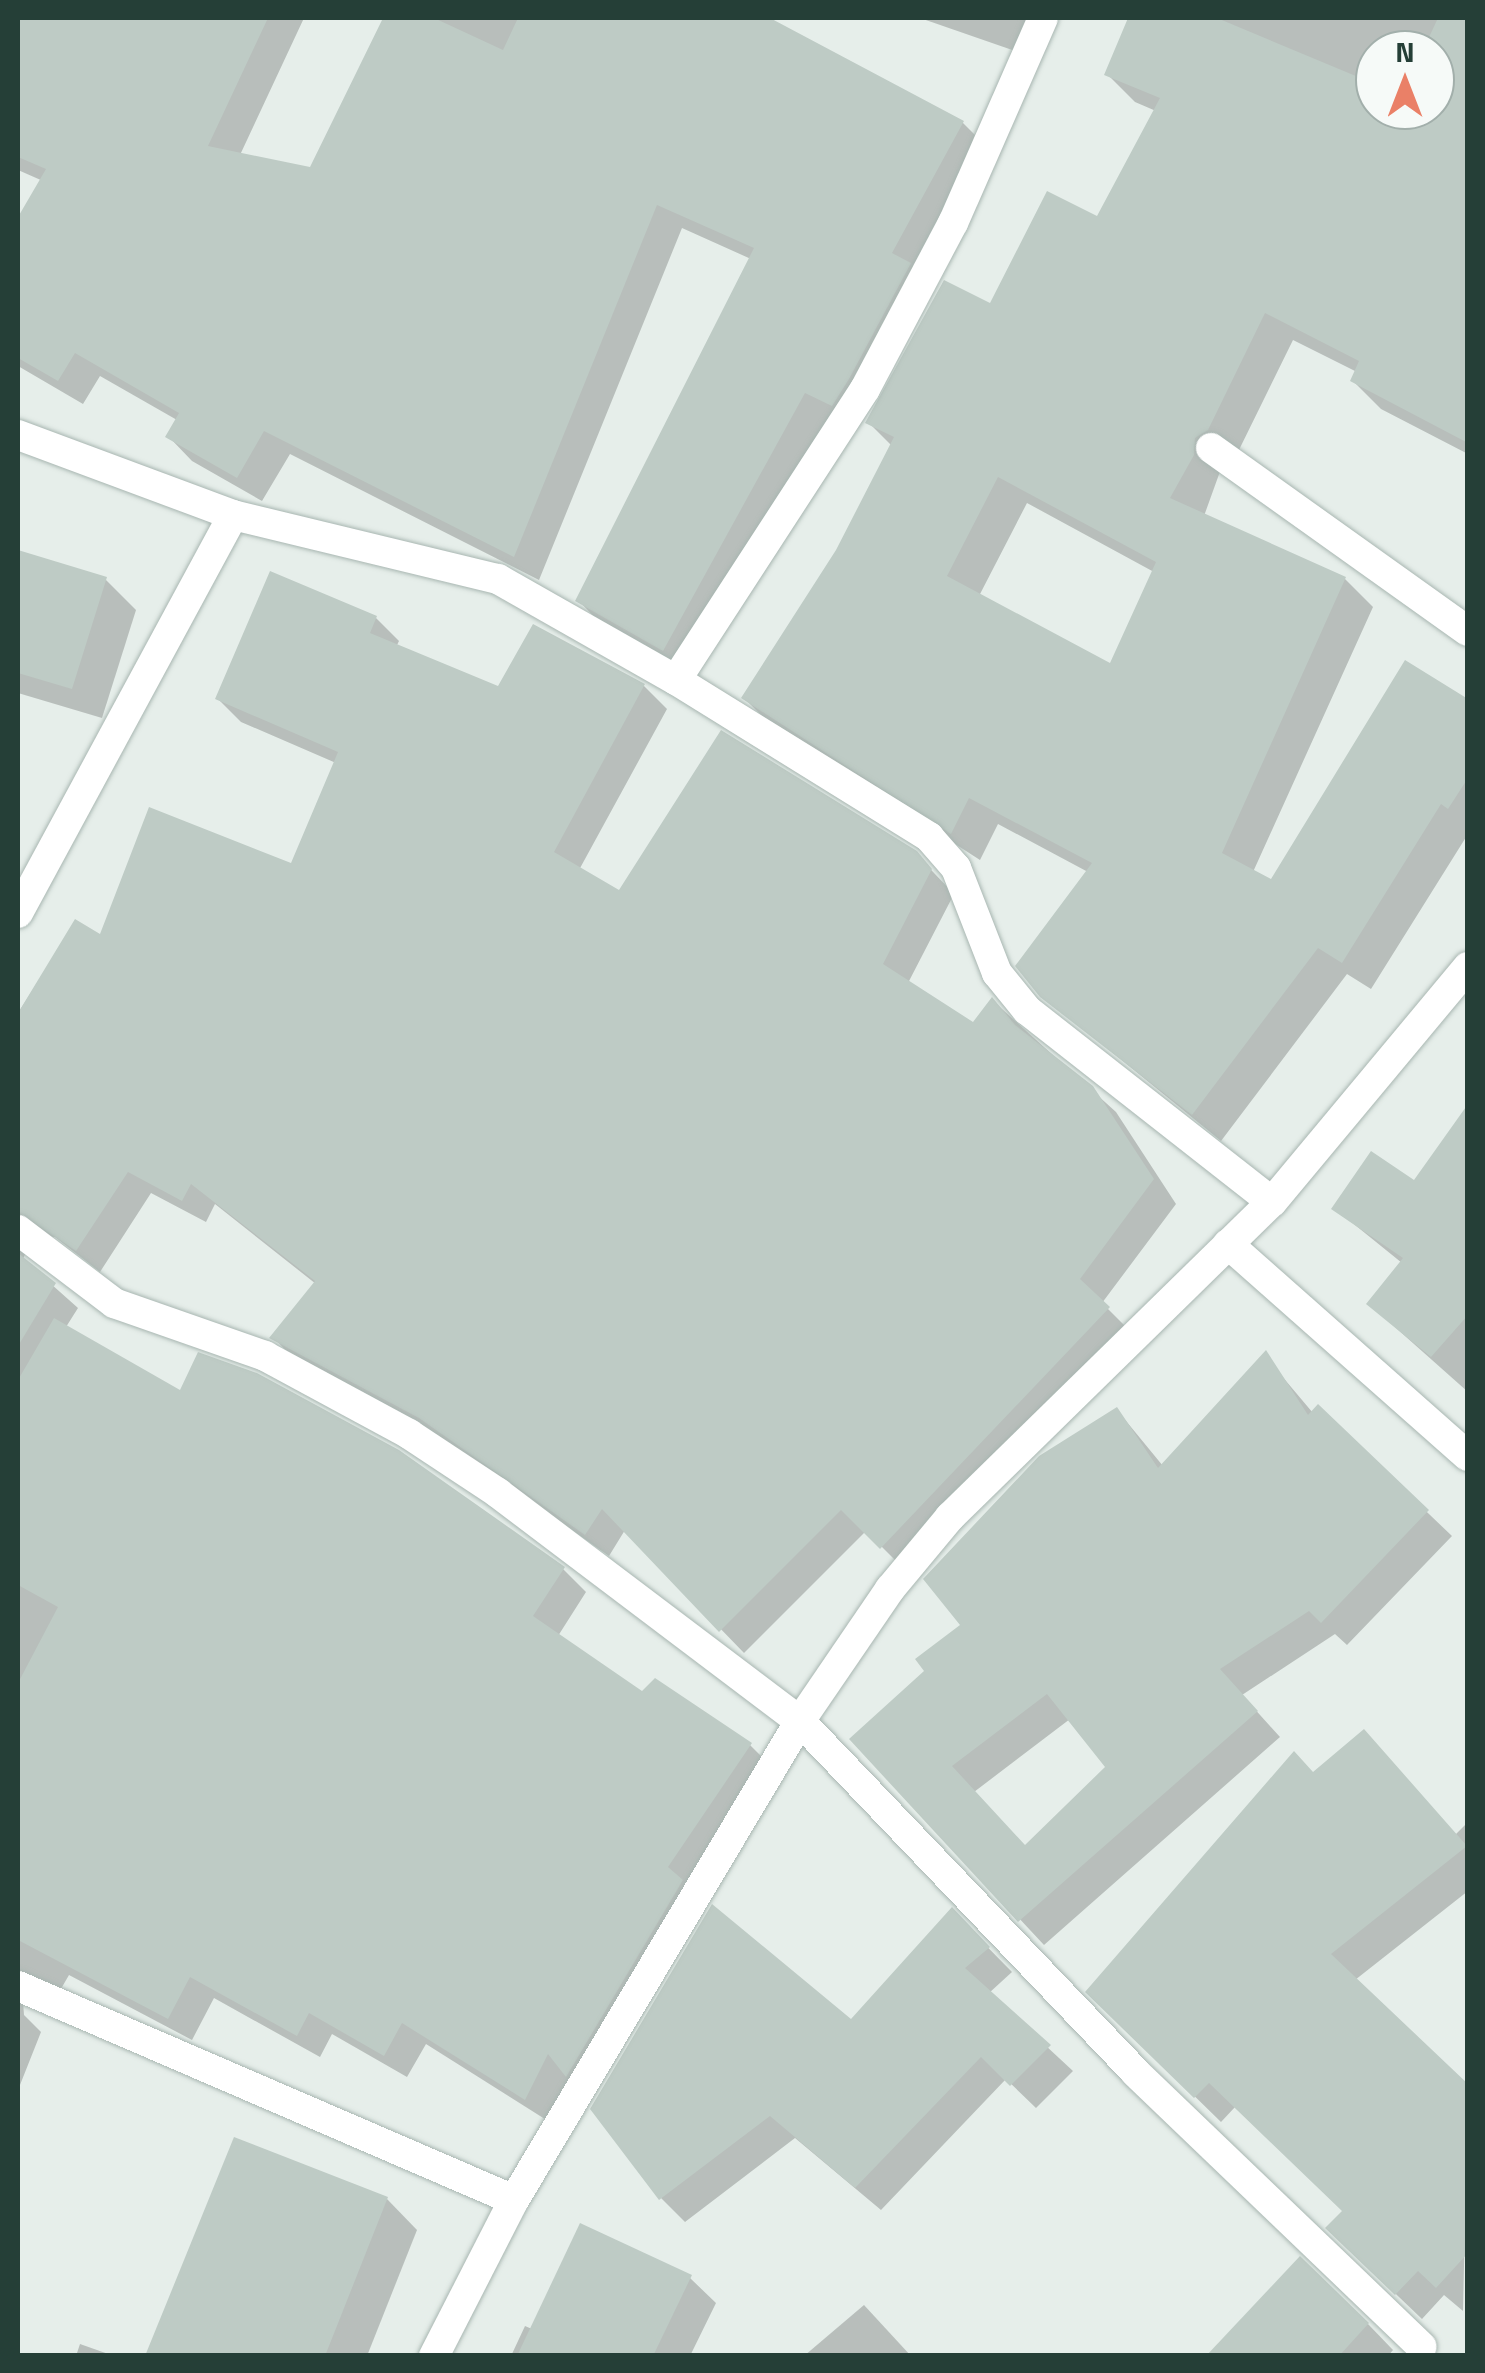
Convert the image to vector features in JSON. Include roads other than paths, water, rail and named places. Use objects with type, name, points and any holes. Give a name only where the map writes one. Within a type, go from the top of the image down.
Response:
[{"type":"street","points":[[676,680],[865,389],[954,223],[1043,18]]},
{"type":"street","points":[[18,435],[233,514],[498,579],[676,680],[930,837],[956,868],[997,972],[1026,1010],[1272,1202]]},
{"type":"street","points":[[1211,448],[1468,631]]},
{"type":"street","points":[[18,913],[233,514]]},
{"type":"street","points":[[434,2356],[514,2200],[800,1721],[890,1589],[950,1517],[1272,1202],[1468,967]]},
{"type":"street","points":[[18,1230],[114,1302],[265,1356],[409,1434],[498,1493],[800,1721],[1134,2072],[1422,2346]]},
{"type":"street","points":[[1228,1244],[1468,1456]]},
{"type":"street","points":[[18,1986],[514,2200]]}]
